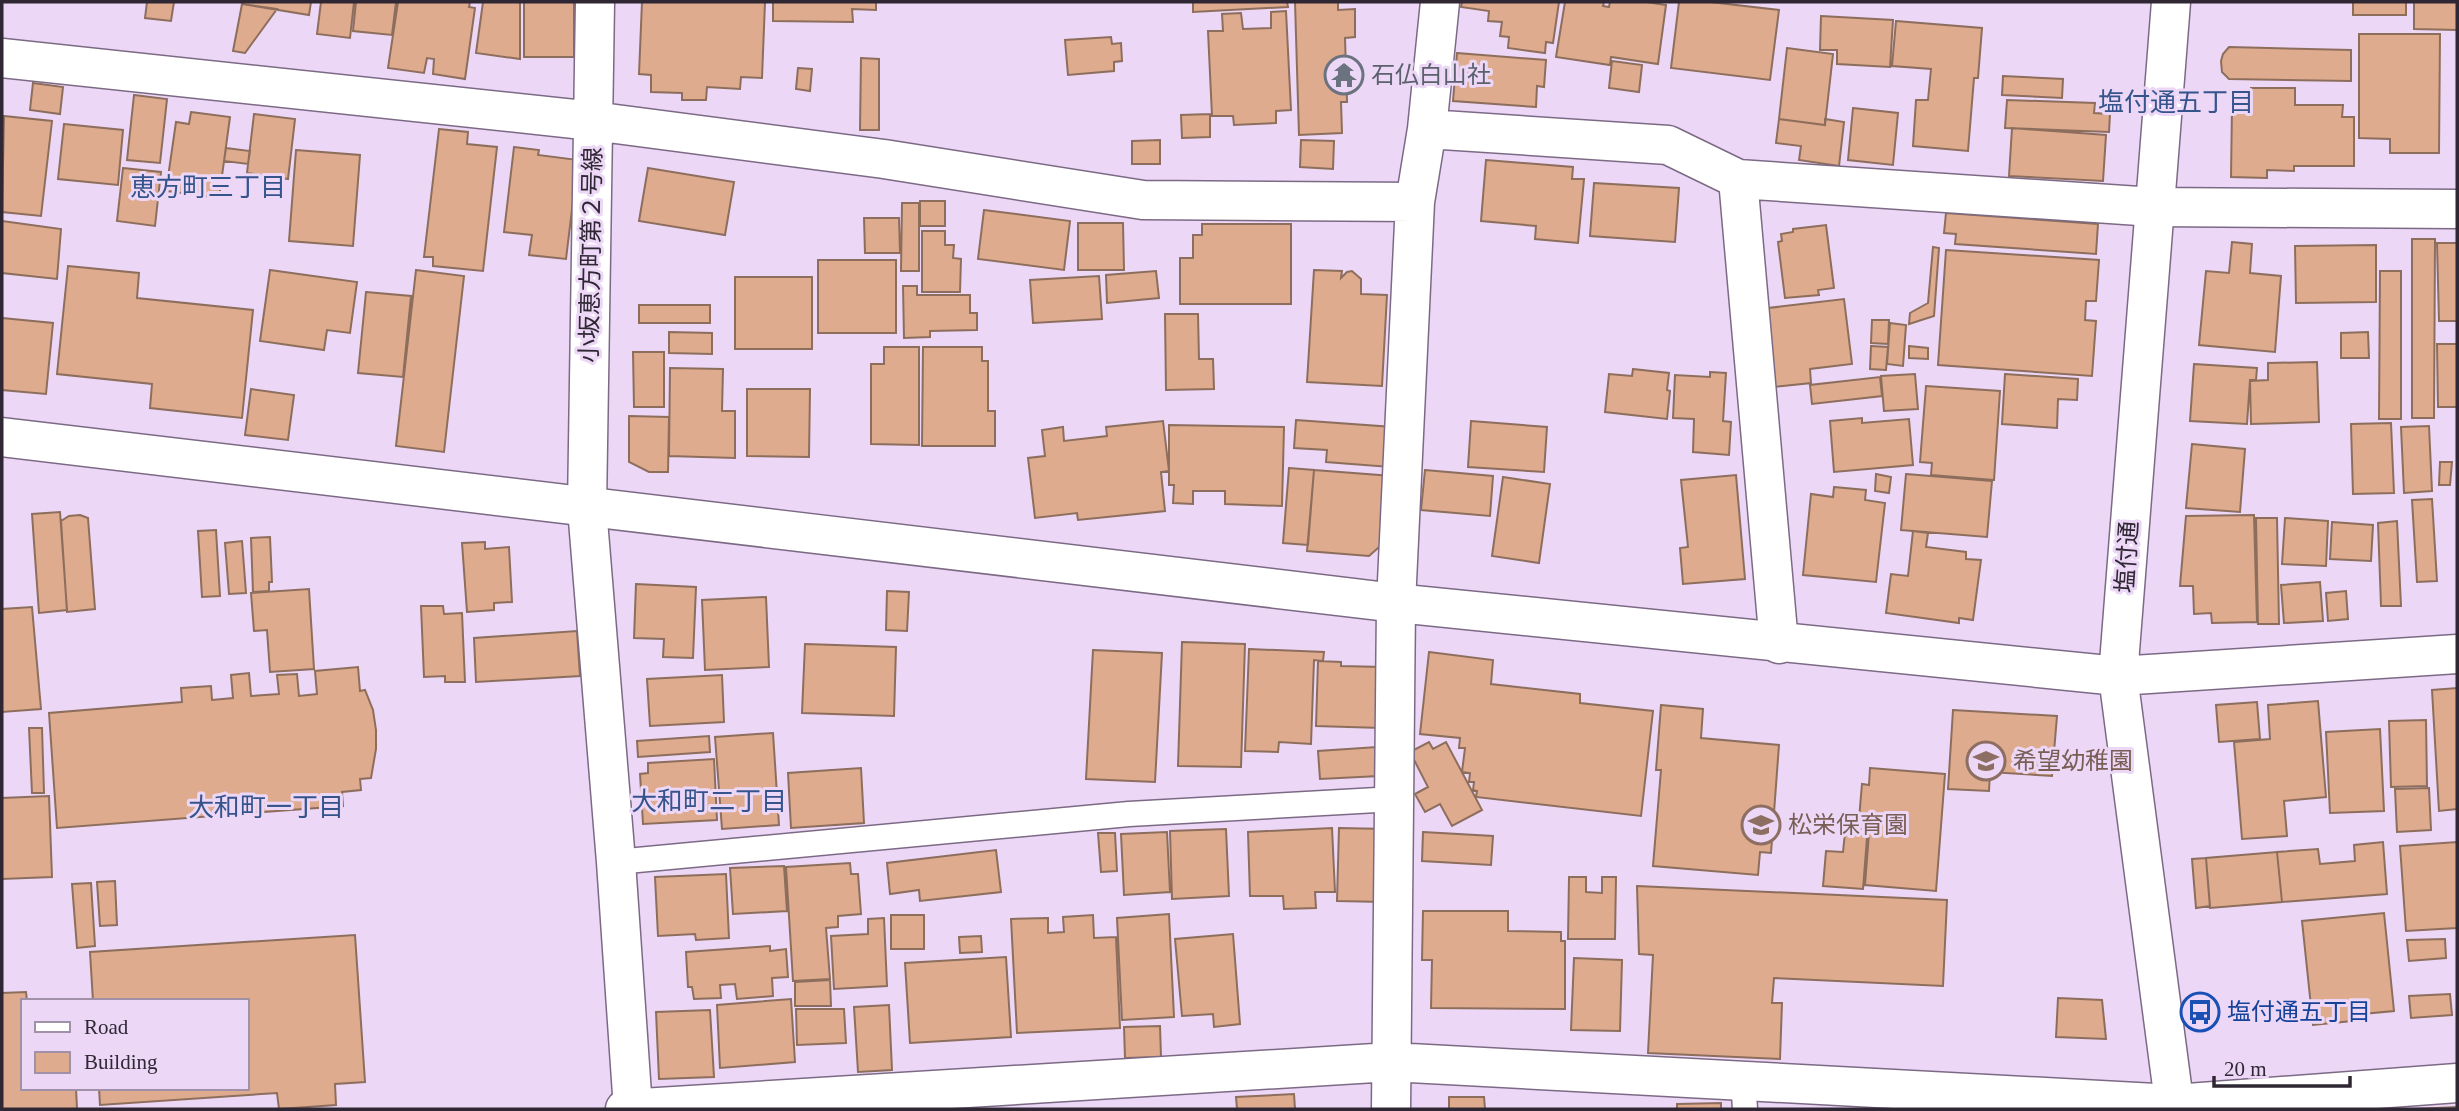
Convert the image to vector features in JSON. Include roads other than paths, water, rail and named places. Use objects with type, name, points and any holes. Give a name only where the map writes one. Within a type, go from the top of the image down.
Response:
[{"type":"street","name":"小坂恵方町第２号線","points":[[595,2],[587,508],[633,1109]]},
{"type":"street","points":[[1391,1109],[1396,603],[1415,202],[1427,129],[1440,2]]},
{"type":"street","name":"塩付通","points":[[2171,2],[2118,676],[2175,1107]]},
{"type":"street","points":[[2,58],[593,121],[884,159],[1143,200],[1415,202]]},
{"type":"street","points":[[1427,129],[1668,145],[1738,178],[2154,207],[2457,208]]},
{"type":"street","points":[[1738,178],[1779,644]]},
{"type":"street","points":[[2,437],[1396,603],[1779,644],[2118,676],[2457,654]]},
{"type":"street","points":[[625,1109],[1391,1062],[1744,1095],[2175,1107],[2457,1083]]},
{"type":"lane","points":[[616,862],[1129,814],[1395,799]]},
{"type":"place","name":"石仏白山社","points":[[1344,75]]},
{"type":"place","name":"希望幼稚園","points":[[1986,761]]},
{"type":"place","name":"松栄保育園","points":[[1761,825]]},
{"type":"place","name":"塩付通五丁目","points":[[2200,1012]]},
{"type":"district","name":"塩付通五丁目","points":[[2176,102]]},
{"type":"district","name":"恵方町三丁目","points":[[208,187]]},
{"type":"district","name":"大和町二丁目","points":[[709,801]]},
{"type":"district","name":"大和町一丁目","points":[[266,807]]}]
